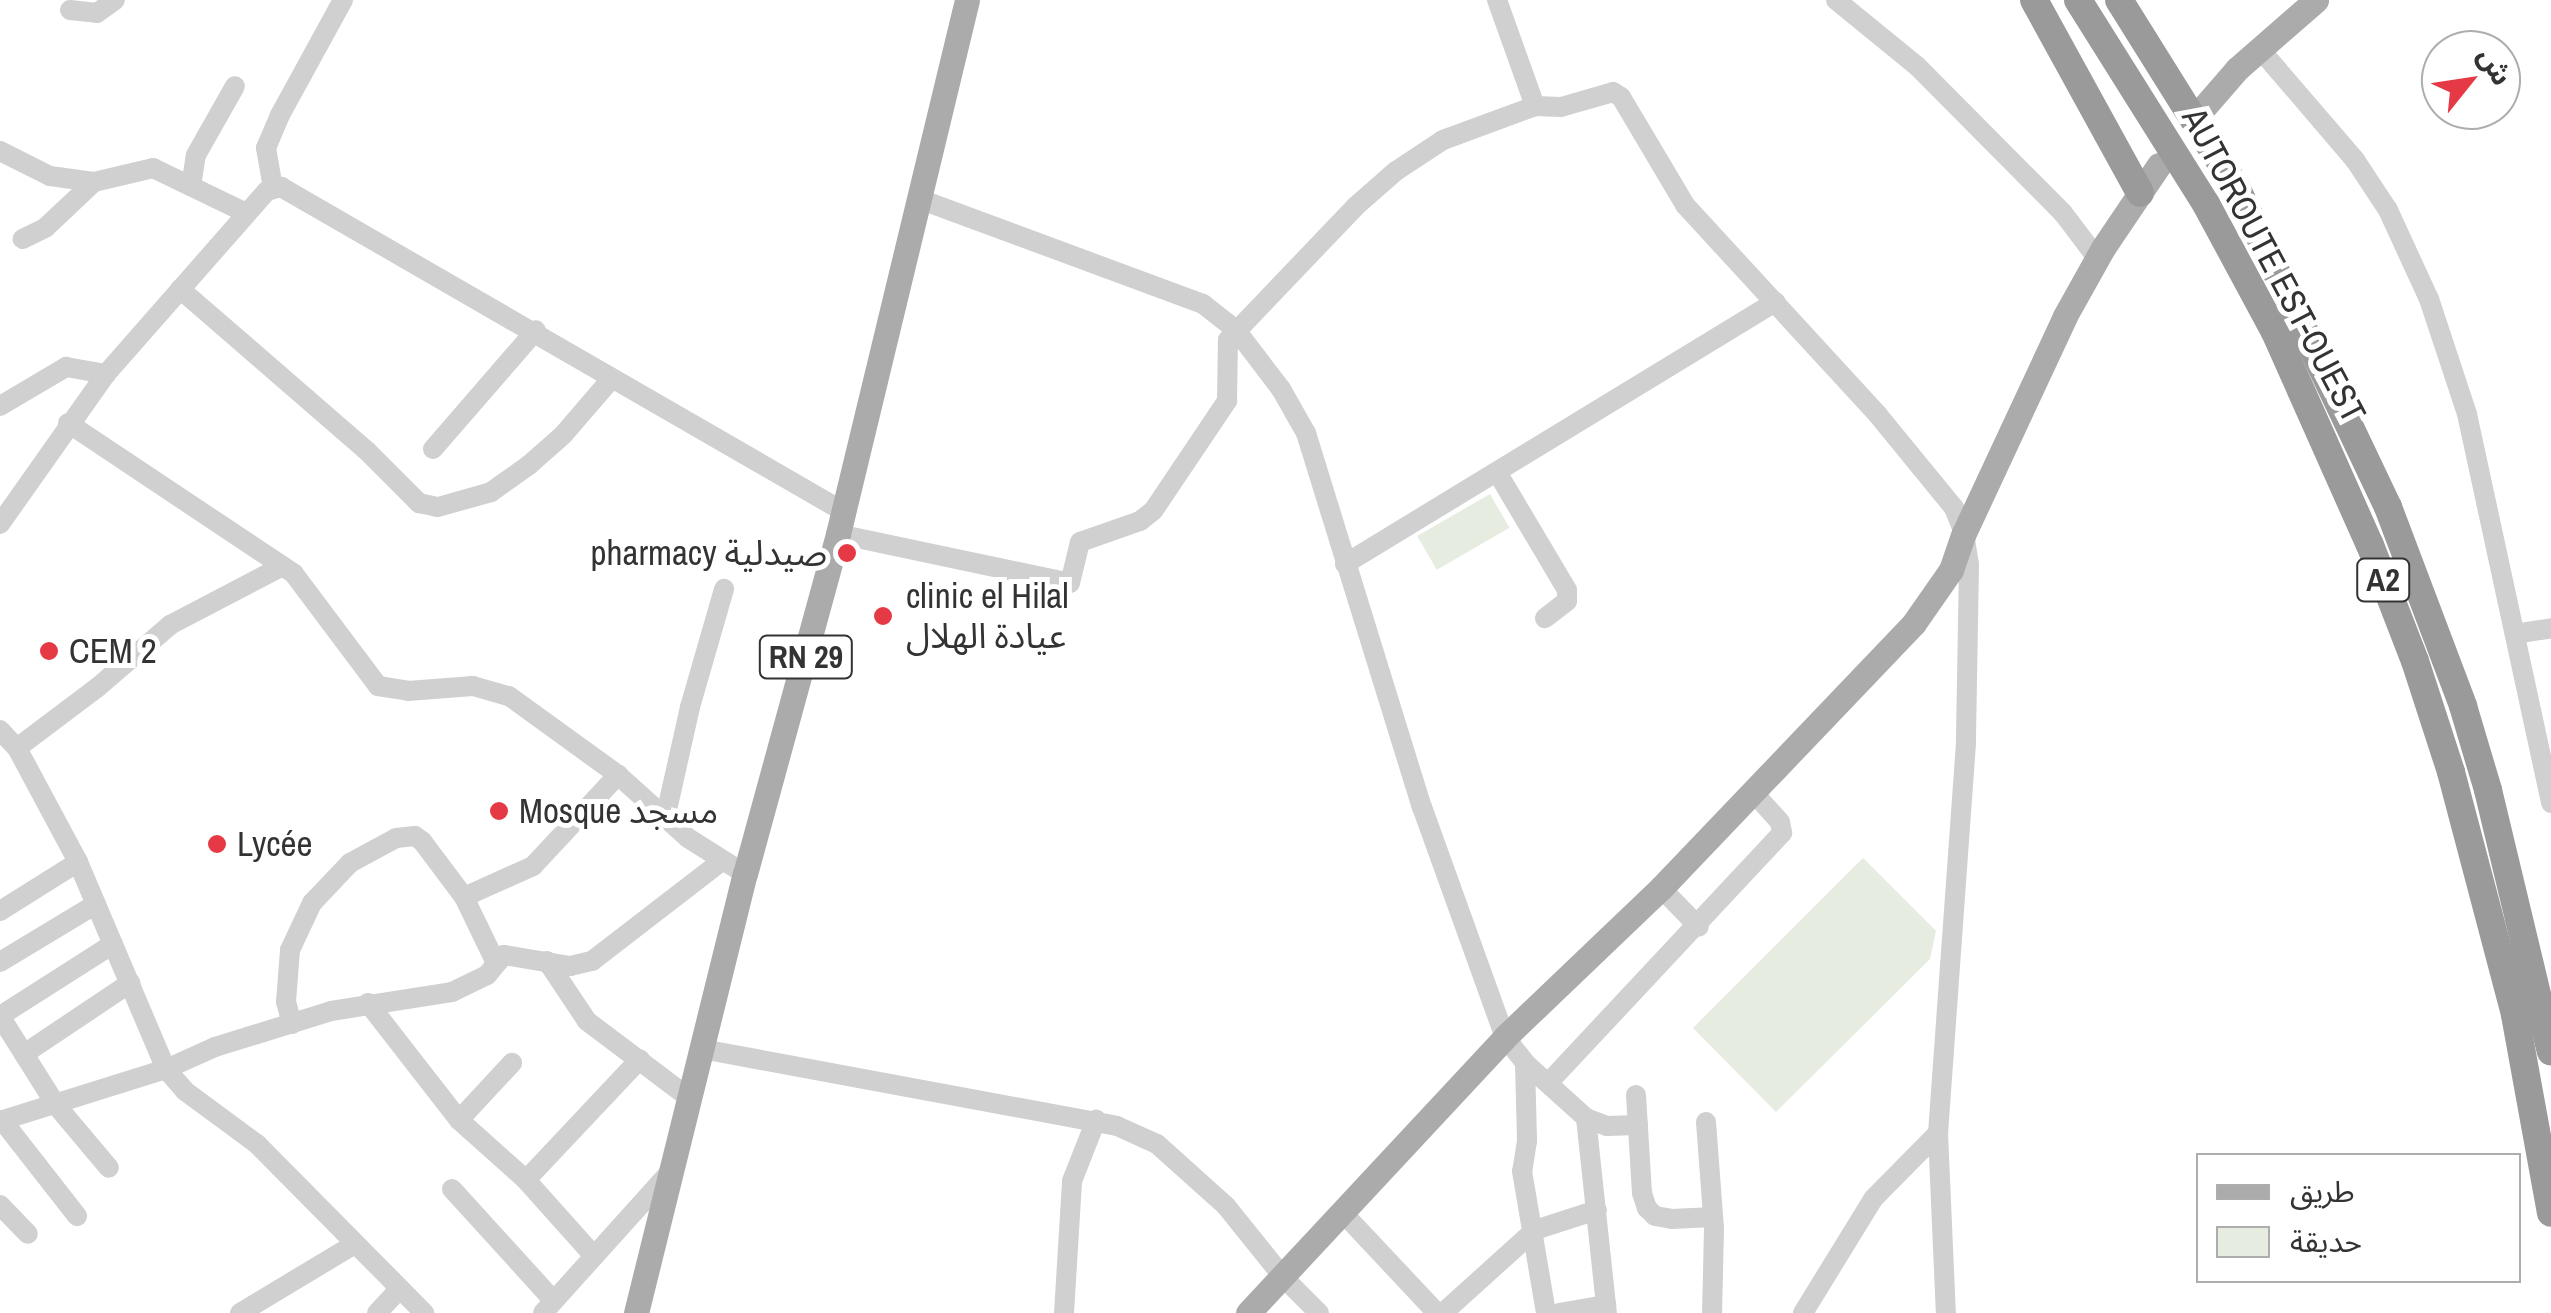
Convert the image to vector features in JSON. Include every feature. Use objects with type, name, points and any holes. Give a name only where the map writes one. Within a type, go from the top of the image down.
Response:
[{"type":"highway","points":[[2034,0],[2140,193]]},
{"type":"highway","name":"AUTOROUTE EST-OUEST","points":[[2078,0],[2206,204],[2275,332],[2383,578],[2421,679],[2482,890],[2515,1016],[2551,1213]]},
{"type":"highway","name":"AUTOROUTE EST-OUEST","points":[[2119,0],[2244,202],[2388,507],[2462,706],[2488,790],[2551,1052]]},
{"type":"main road","name":"RN 29","points":[[636,1313],[745,874],[922,200],[968,0]]},
{"type":"main road","points":[[2205,106],[2259,48],[2316,0]]},
{"type":"main road","points":[[1248,1313],[1344,1214],[1505,1036],[1661,888],[1914,623],[1951,570],[1964,533],[2097,258],[2160,164]]},
{"type":"street","points":[[70,10],[97,13],[116,0]]},
{"type":"street","points":[[273,188],[266,148],[280,114],[343,0]]},
{"type":"street","points":[[1497,0],[1535,106]]},
{"type":"street","points":[[1836,0],[1930,80],[2064,213],[2097,258]]},
{"type":"street","points":[[2259,48],[2355,160],[2411,253],[2466,414],[2551,803]]},
{"type":"street","points":[[191,186],[196,155],[235,86]]},
{"type":"street","points":[[0,524],[106,374],[246,214],[273,188],[281,188],[536,330],[840,522],[1070,583],[1080,542],[1147,516],[1221,412],[1229,390],[1226,349],[1236,330],[1396,171],[1443,140],[1535,106],[1561,108],[1605,92],[1621,97],[1686,204],[1928,477],[1954,508],[1964,533],[1969,565],[1966,742],[1938,1133],[1946,1313]]},
{"type":"street","points":[[0,151],[50,176],[94,182],[153,168],[246,214]]},
{"type":"street","points":[[22,240],[44,228],[94,182]]},
{"type":"street","points":[[922,200],[1203,304],[1236,330],[1282,389],[1306,434],[1422,808],[1505,1036],[1525,1063],[1550,1081],[1586,1118],[1607,1126],[1638,1125]]},
{"type":"street","points":[[180,288],[367,451],[418,503],[438,507],[491,492],[530,465],[563,435],[612,378]]},
{"type":"street","points":[[1345,564],[1775,302]]},
{"type":"street","points":[[433,449],[536,330]]},
{"type":"street","points":[[0,406],[66,368],[106,374]]},
{"type":"street","points":[[68,423],[303,582],[378,686],[408,692],[473,686],[499,692],[618,776],[664,819],[745,874]]},
{"type":"street","points":[[1497,472],[1567,590],[1566,601],[1544,618]]},
{"type":"street","points":[[17,748],[170,626],[283,566]]},
{"type":"street","points":[[664,819],[705,648],[724,589]]},
{"type":"street","points":[[2515,634],[2551,628]]},
{"type":"street","points":[[0,730],[17,748],[78,862],[166,1070],[185,1091],[257,1144],[424,1313]]},
{"type":"street","points":[[464,897],[533,866],[618,776]]},
{"type":"street","points":[[1550,1081],[1699,927],[1782,833],[1780,822],[1752,791]]},
{"type":"street","points":[[292,1024],[286,1002],[290,950],[312,903],[350,863],[396,838],[415,836],[464,897],[495,961]]},
{"type":"street","points":[[78,1216],[1,1120],[166,1070],[215,1047],[292,1024],[368,1003],[452,992],[487,975],[495,961],[513,954],[570,966],[592,961],[722,861]]},
{"type":"street","points":[[0,911],[78,862]]},
{"type":"street","points":[[1661,888],[1699,927]]},
{"type":"street","points":[[0,962],[96,904]]},
{"type":"street","points":[[108,1168],[56,1105],[0,1016],[113,944]]},
{"type":"street","points":[[547,961],[587,1021],[690,1098]]},
{"type":"street","points":[[24,1054],[130,983]]},
{"type":"street","points":[[368,1003],[459,1120],[526,1180],[594,1256]]},
{"type":"street","points":[[702,1049],[1096,1120],[1156,1144],[1226,1206],[1283,1277],[1319,1313]]},
{"type":"street","points":[[526,1180],[640,1059]]},
{"type":"street","points":[[459,1120],[512,1063]]},
{"type":"street","points":[[1525,1063],[1527,1140],[1522,1171],[1546,1313]]},
{"type":"street","points":[[1636,1094],[1642,1193],[1647,1208],[1655,1216],[1672,1219],[1713,1216]]},
{"type":"street","points":[[1558,1313],[1606,1309],[1586,1118]]},
{"type":"street","points":[[1064,1313],[1072,1180],[1096,1120]]},
{"type":"street","points":[[1706,1122],[1713,1216],[1712,1313]]},
{"type":"street","points":[[1803,1313],[1873,1198],[1938,1133]]},
{"type":"street","points":[[452,1189],[548,1307],[670,1171]]},
{"type":"street","points":[[0,1206],[28,1234]]},
{"type":"street","points":[[1344,1214],[1440,1313],[1535,1230],[1597,1210]]},
{"type":"street","points":[[240,1313],[356,1244]]},
{"type":"street","points":[[377,1313],[399,1289]]},
{"type":"green space","points":[[1490,494],[1510,528],[1437,570],[1417,536]]},
{"type":"green space","points":[[1863,858],[1936,931],[1930,959],[1776,1112],[1693,1028]]},
{"type":"place","name":"pharmacy صيدلية","points":[[847,553]]},
{"type":"place","name":"clinic el Hilal عيادة الهلال","points":[[883,616]]},
{"type":"place","name":"CEM 2","points":[[49,651]]},
{"type":"place","name":"Mosque مسجد","points":[[499,811]]},
{"type":"place","name":"Lycée","points":[[217,844]]}]
